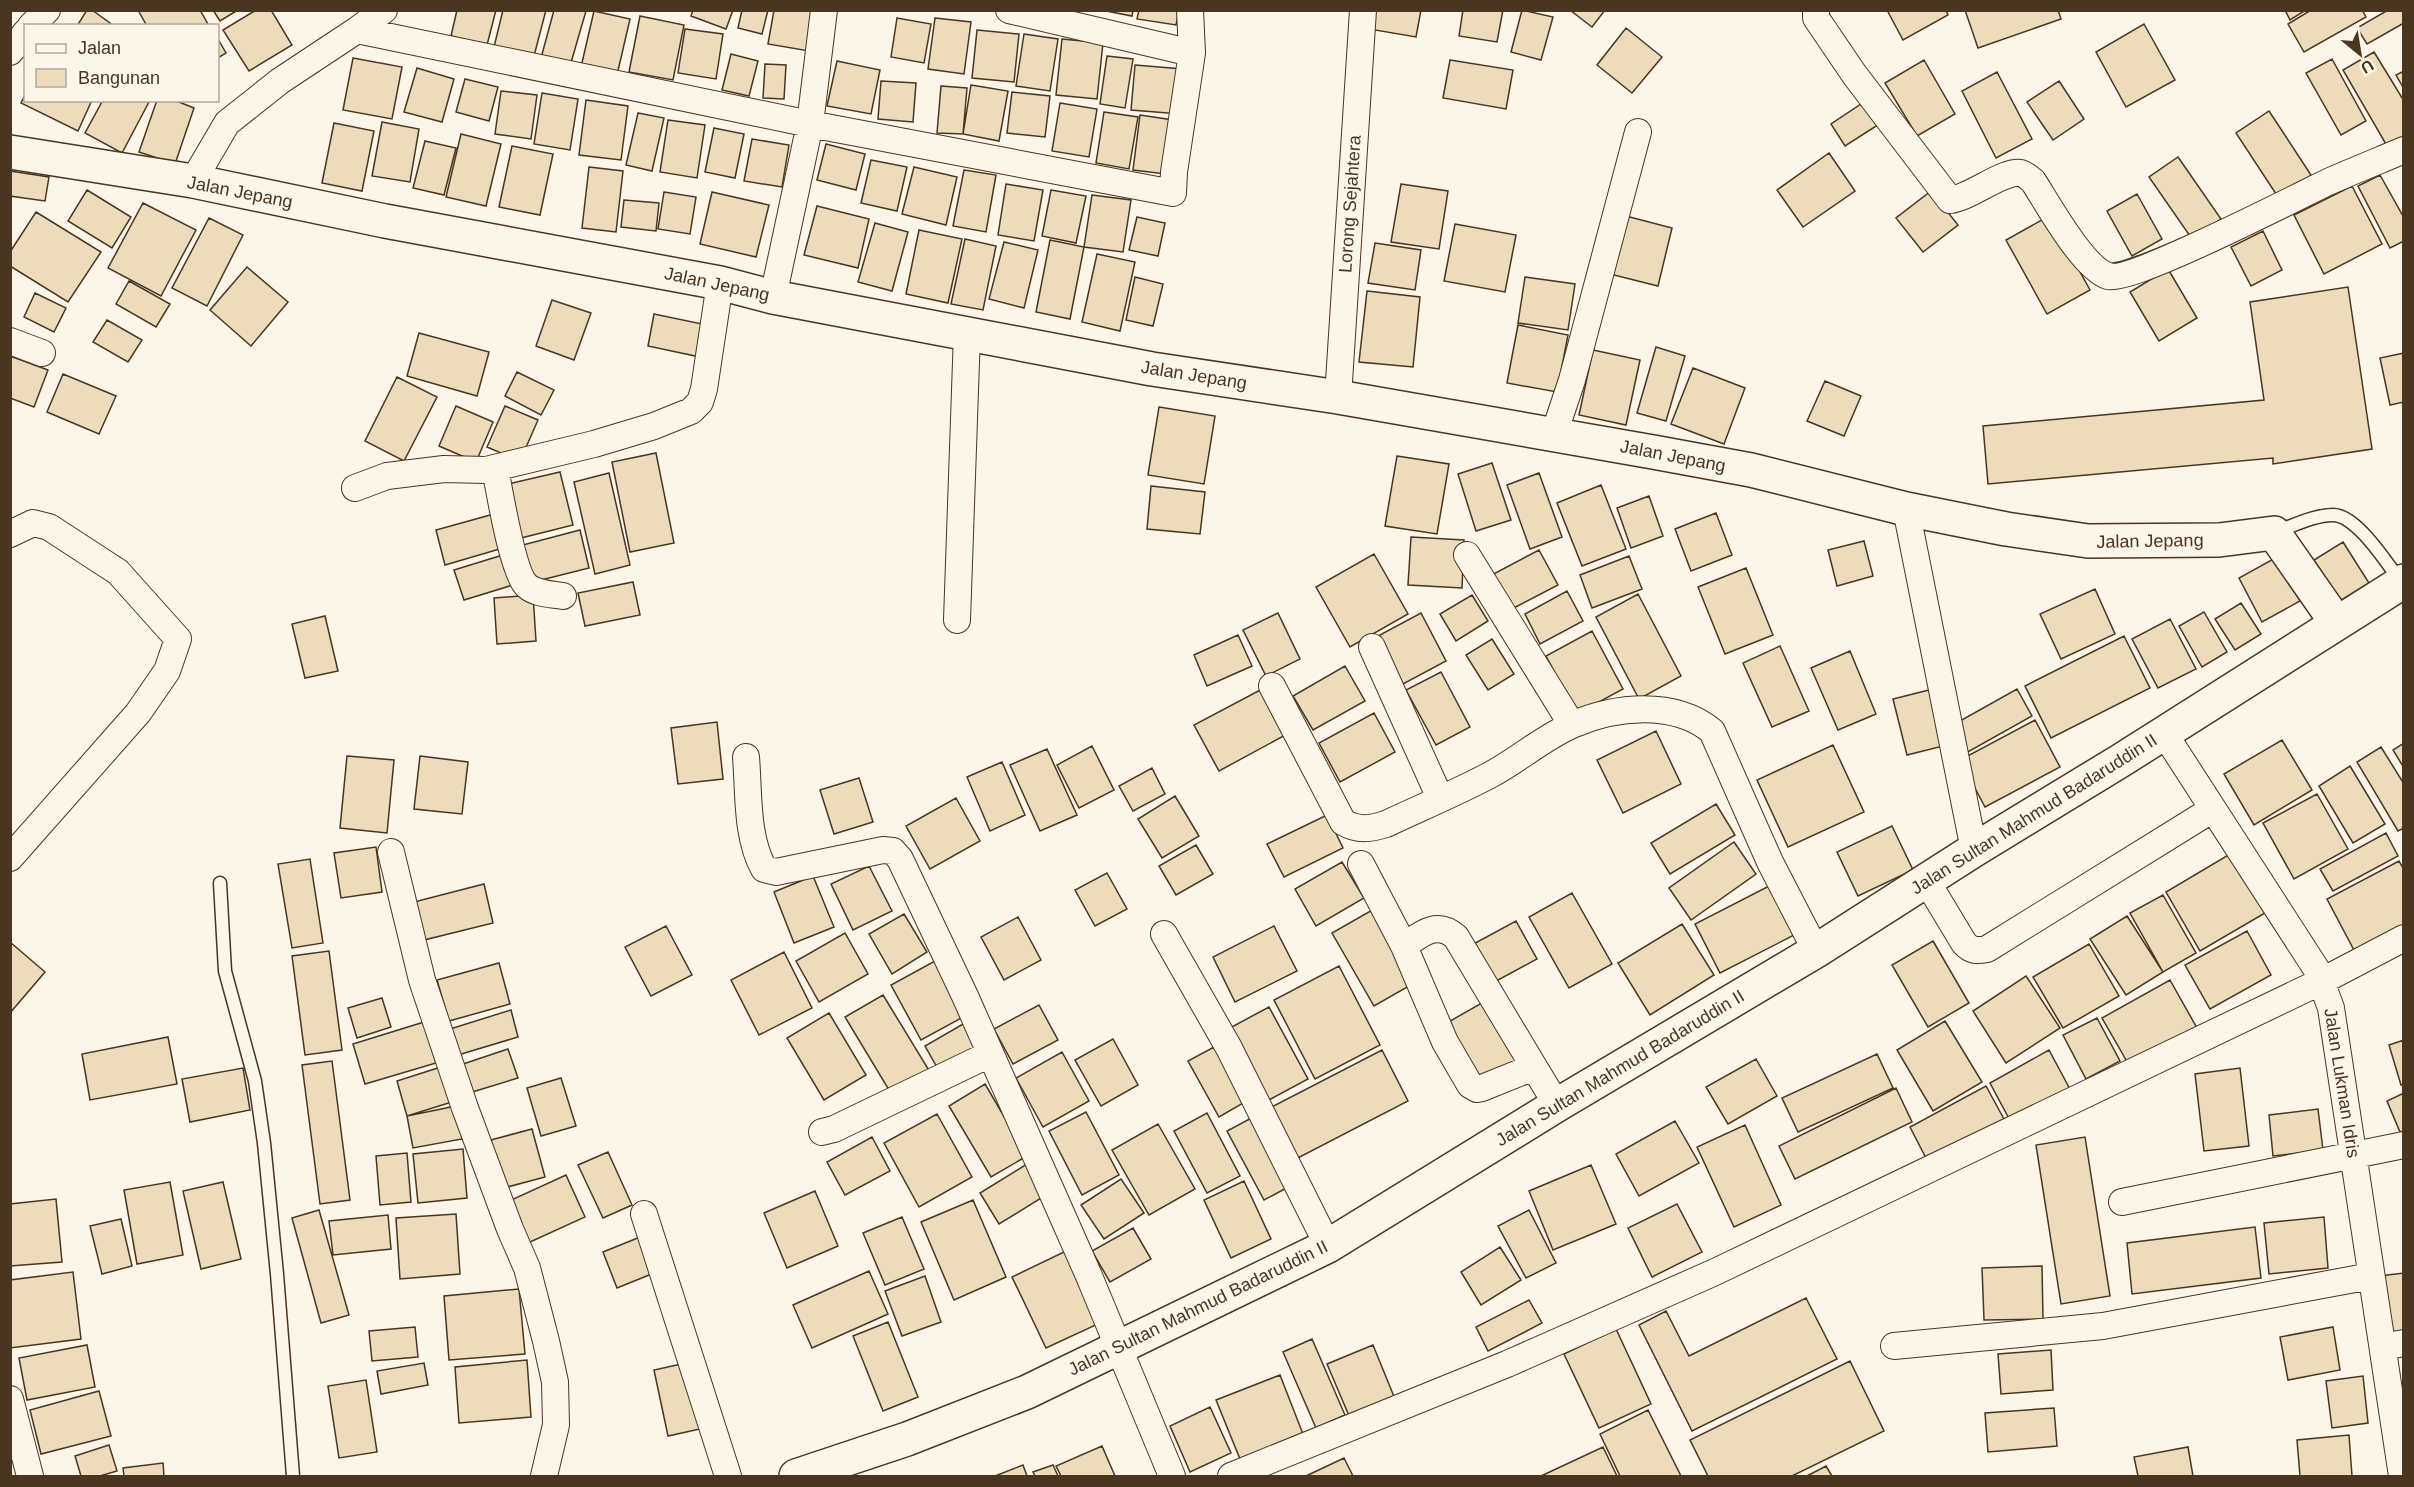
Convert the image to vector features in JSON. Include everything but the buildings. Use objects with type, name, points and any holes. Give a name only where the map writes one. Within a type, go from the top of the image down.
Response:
[{"type":"main road","name":"Jalan Jepang","points":[[10,152],[193,182],[385,221],[720,283],[773,297],[1152,369],[1338,397],[1751,471],[1906,509],[2006,529],[2088,541],[2219,540],[2274,533]]},
{"type":"main road","points":[[2274,533],[2336,622]]},
{"type":"main road","name":"Jalan Sultan Mahmud Badaruddin II","points":[[796,1476],[907,1439],[1027,1392],[1328,1246],[1557,1105],[1816,951],[2402,582]]},
{"type":"street","points":[[33,24],[47,10]]},
{"type":"street","points":[[193,182],[227,123],[280,81],[384,10]]},
{"type":"street","points":[[773,297],[810,124],[824,10]]},
{"type":"street","points":[[1009,10],[1192,52]]},
{"type":"street","points":[[357,30],[810,124],[1173,194],[1174,171],[1192,52],[1190,10]]},
{"type":"street","name":"Lorong Sejahtera","points":[[1338,397],[1363,10]]},
{"type":"street","points":[[1816,10],[1816,18],[1854,74],[1950,200],[1972,194],[2012,173],[2022,173],[2032,181],[2075,246],[2094,268],[2106,276],[2123,276],[2155,264],[2403,150]]},
{"type":"street","points":[[10,52],[24,34]]},
{"type":"street","points":[[1554,434],[1572,380],[1638,132]]},
{"type":"street","points":[[355,489],[387,476],[444,469],[495,468],[594,444],[654,426],[691,411],[700,402],[704,389],[720,283]]},
{"type":"street","points":[[957,620],[967,333]]},
{"type":"street","points":[[10,341],[42,353]]},
{"type":"street","points":[[495,468],[515,559],[523,581],[528,587],[540,592],[563,596]]},
{"type":"street","points":[[1906,509],[1974,850]]},
{"type":"street","points":[[10,534],[33,523],[49,527],[118,572],[178,639],[167,671],[138,713],[10,858]]},
{"type":"street","points":[[1467,555],[1572,725]]},
{"type":"street","points":[[1372,647],[1440,798]]},
{"type":"street","points":[[1272,686],[1343,822],[1354,829],[1371,829],[1440,798],[1491,774],[1572,725],[1618,710],[1656,709],[1693,719],[1712,731],[1770,862],[1816,951]]},
{"type":"street","name":"Jalan Lukman Idris","points":[[2164,732],[2322,981],[2331,1008],[2372,1276],[2393,1345],[2402,1476]]},
{"type":"street","points":[[746,757],[752,833],[759,860],[764,869],[776,872],[884,850],[893,852],[900,859],[965,996],[1119,1347],[1172,1476]]},
{"type":"street","points":[[1926,880],[1964,943],[1973,951],[1980,951],[1987,949],[2213,809]]},
{"type":"street","points":[[391,852],[422,980],[510,1229],[527,1268],[546,1341],[555,1382],[556,1425],[544,1476]]},
{"type":"street","points":[[1361,864],[1404,946],[1445,1042],[1470,1085],[1482,1089],[1534,1067]]},
{"type":"street","points":[[1404,946],[1426,931],[1448,929],[1456,937],[1557,1105]]},
{"type":"street","points":[[1164,934],[1229,1048],[1328,1246]]},
{"type":"street","points":[[1231,1476],[1507,1364],[1715,1272],[2322,981],[2403,938]]},
{"type":"street","points":[[822,1132],[834,1129],[990,1054]]},
{"type":"street","points":[[2122,1202],[2403,1145]]},
{"type":"street","points":[[644,1214],[728,1476]]},
{"type":"street","points":[[1894,1346],[2103,1326],[2372,1276]]},
{"type":"street","points":[[10,1399],[30,1476]]},
{"type":"lane","points":[[2274,533],[2322,516],[2336,514],[2350,521],[2402,582]]},
{"type":"lane","points":[[220,883],[225,971],[255,1081],[264,1143],[293,1476]]}]
